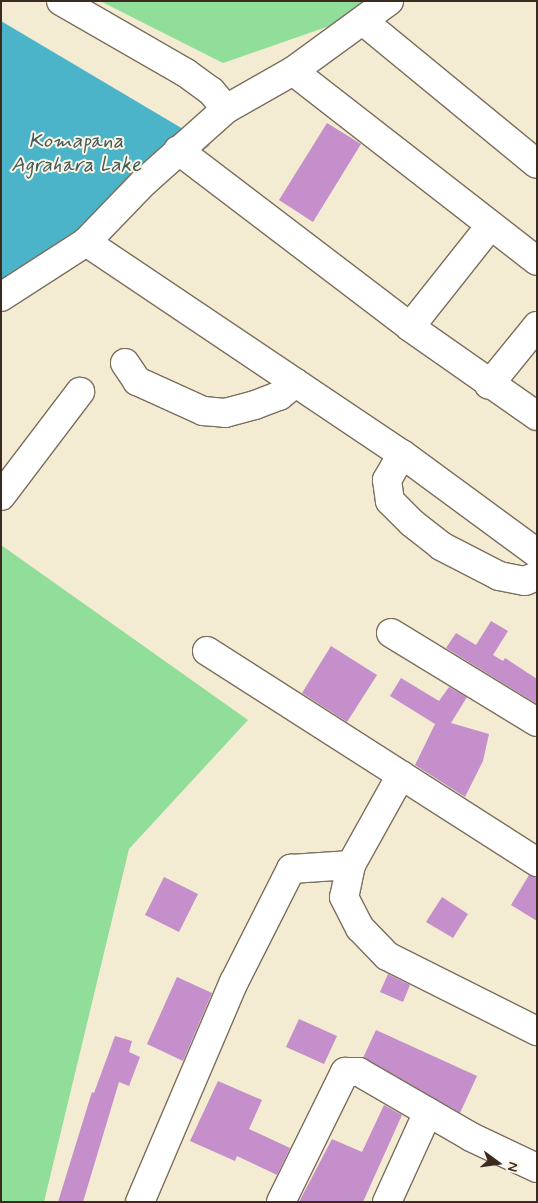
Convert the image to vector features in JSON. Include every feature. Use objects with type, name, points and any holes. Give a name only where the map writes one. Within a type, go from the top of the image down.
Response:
[{"type":"street","points":[[61,1],[186,73],[211,91],[226,109]]},
{"type":"street","points":[[1,297],[86,242],[178,150],[226,109],[293,71],[389,1]]},
{"type":"street","points":[[363,21],[537,164]]},
{"type":"street","points":[[293,71],[537,261]]},
{"type":"street","points":[[178,150],[410,327],[537,416]]},
{"type":"street","points":[[410,327],[490,226]]},
{"type":"street","points":[[86,242],[402,454],[537,553]]},
{"type":"street","points":[[489,384],[537,326]]},
{"type":"street","points":[[125,363],[137,381],[203,411],[225,412],[255,405],[279,396],[295,383]]},
{"type":"street","points":[[1,496],[80,392]]},
{"type":"street","points":[[402,454],[387,480],[390,501],[412,523],[441,546],[499,576],[525,581],[537,576]]},
{"type":"street","points":[[391,634],[537,722]]},
{"type":"street","points":[[207,652],[537,862]]},
{"type":"street","points":[[401,776],[351,865],[344,897],[360,928],[387,956],[537,1032]]},
{"type":"street","points":[[140,1202],[234,982],[292,869],[351,865]]},
{"type":"street","points":[[282,1202],[345,1072],[359,1072],[471,1137],[537,1168]]},
{"type":"street","points":[[387,1202],[428,1112]]},
{"type":"green space","points":[[100,1],[372,1],[358,16],[223,63]]},
{"type":"green space","points":[[1,545],[248,720],[129,849],[44,1202],[1,1202]]},
{"type":"water","name":"Komapana Agrahara Lake","points":[[1,21],[210,145],[1,308]]},
{"type":"building","points":[[327,123],[361,144],[313,222],[279,200]]},
{"type":"building","points":[[491,621],[508,631],[493,655],[503,661],[505,658],[537,679],[537,704],[446,648],[456,633],[476,645]]},
{"type":"building","points":[[331,646],[377,675],[347,722],[302,693]]},
{"type":"building","points":[[401,678],[439,701],[449,687],[467,697],[451,723],[489,734],[483,761],[465,797],[415,765],[435,724],[390,696]]},
{"type":"building","points":[[529,875],[537,878],[537,921],[511,905]]},
{"type":"building","points":[[164,877],[198,894],[179,932],[145,915]]},
{"type":"building","points":[[442,897],[468,914],[453,938],[426,922]]},
{"type":"building","points":[[388,974],[410,985],[403,1002],[380,992]]},
{"type":"building","points":[[177,977],[212,993],[183,1061],[147,1044]]},
{"type":"building","points":[[299,1019],[337,1036],[324,1064],[286,1047]]},
{"type":"building","points":[[376,1030],[477,1076],[460,1113],[363,1058]]},
{"type":"building","points":[[115,1036],[132,1041],[129,1052],[140,1057],[129,1086],[119,1082],[83,1202],[58,1202],[92,1092],[94,1093]]},
{"type":"building","points":[[218,1081],[262,1100],[249,1129],[290,1148],[277,1175],[237,1156],[235,1161],[190,1141]]},
{"type":"building","points":[[384,1105],[402,1115],[363,1202],[299,1202],[332,1139],[362,1152]]}]
